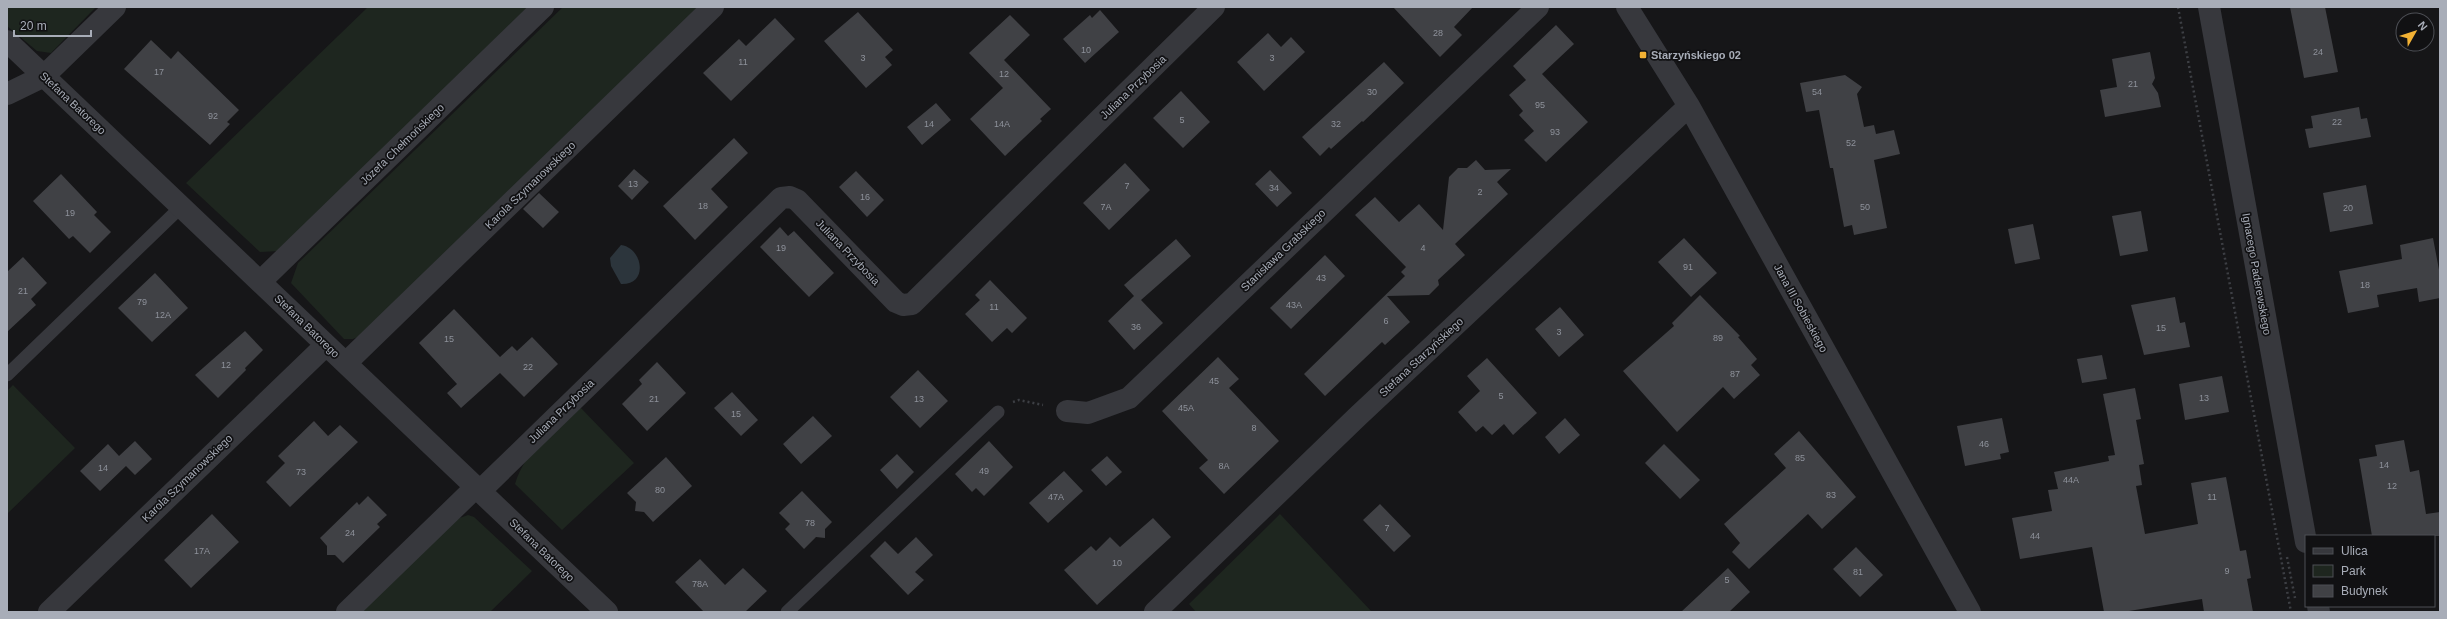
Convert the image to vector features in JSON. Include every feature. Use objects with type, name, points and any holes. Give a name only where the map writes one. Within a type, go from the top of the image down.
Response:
[{"type":"street","points":[[7,94],[44,76],[115,7]]},
{"type":"street","name":"Józefa Chełmońskiego","points":[[261,281],[543,7]]},
{"type":"street","name":"Karola Szymanowskiego","points":[[346,363],[713,7]]},
{"type":"street","name":"Juliana Przybosia","points":[[347,612],[478,489],[781,198],[790,197],[797,200],[896,302],[902,305],[912,304],[1214,7]]},
{"type":"street","name":"Stanisława Grabskiego","points":[[1067,411],[1088,414],[1129,398],[1538,7]]},
{"type":"street","name":"Jana III Sobieskiego","points":[[1627,7],[1689,106],[1970,612]]},
{"type":"street","name":"Ignacego Paderewskiego","points":[[2209,7],[2305,536]]},
{"type":"street","name":"Stefana Batorego","points":[[7,41],[261,281],[326,345],[607,612]]},
{"type":"street","name":"Stefana Starzyńskiego","points":[[1155,612],[1357,417],[1689,106]]},
{"type":"street","name":"Karola Szymanowskiego","points":[[49,612],[326,345]]},
{"type":"lane","points":[[7,375],[182,206]]},
{"type":"lane","points":[[787,612],[998,412]]},
{"type":"path","points":[[2178,7],[2291,612]]},
{"type":"path","points":[[998,412],[1011,402],[1019,400],[1067,411]]},
{"type":"green space","points":[[7,7],[96,7],[51,53],[37,51],[7,26]]},
{"type":"green space","points":[[368,7],[528,7],[279,251],[260,252],[186,183]]},
{"type":"green space","points":[[563,7],[704,7],[367,333],[353,339],[344,339],[291,283],[298,263]]},
{"type":"green space","points":[[13,385],[75,448],[7,514],[7,391]]},
{"type":"green space","points":[[578,405],[634,463],[562,530],[515,484],[526,461],[533,451],[541,441]]},
{"type":"green space","points":[[1280,514],[1372,612],[1196,612],[1189,604]]},
{"type":"green space","points":[[468,515],[474,517],[532,571],[490,612],[360,612],[454,520]]},
{"type":"shaded area","points":[[621,245],[634,252],[640,266],[636,279],[630,283],[621,284],[611,266],[610,258]]},
{"type":"building","points":[[1393,7],[1473,7],[1454,27],[1462,35],[1440,57]]},
{"type":"building","points":[[2290,7],[2325,7],[2338,72],[2304,78]]},
{"type":"building","points":[[1100,10],[1119,32],[1085,63],[1063,39],[1090,15],[1092,18]]},
{"type":"building","points":[[858,12],[893,50],[885,57],[892,65],[866,88],[824,41]]},
{"type":"building","points":[[1010,15],[1030,35],[1004,60],[1051,109],[1040,119],[1042,121],[1005,156],[970,119],[1003,88],[969,53]]},
{"type":"building","points":[[775,18],[795,39],[731,101],[703,73],[739,39],[746,46]]},
{"type":"building","points":[[1556,25],[1574,44],[1542,74],[1588,122],[1546,162],[1524,140],[1534,131],[1519,115],[1523,111],[1509,95],[1526,80],[1513,66]]},
{"type":"building","points":[[1268,33],[1281,47],[1291,37],[1305,52],[1264,91],[1237,62]]},
{"type":"building","points":[[151,40],[171,59],[178,51],[239,110],[227,122],[230,124],[210,145],[124,69]]},
{"type":"building","points":[[2150,52],[2155,78],[2152,84],[2158,93],[2161,107],[2105,117],[2100,90],[2117,87],[2112,59]]},
{"type":"building","points":[[1384,62],[1404,83],[1363,122],[1362,121],[1331,149],[1329,147],[1320,156],[1302,137]]},
{"type":"building","points":[[1845,75],[1862,87],[1857,94],[1864,127],[1874,125],[1876,134],[1894,130],[1900,154],[1874,160],[1887,228],[1854,235],[1852,225],[1844,227],[1833,168],[1830,168],[1819,110],[1806,112],[1800,83]]},
{"type":"building","points":[[1181,91],[1210,122],[1183,148],[1153,118]]},
{"type":"building","points":[[936,103],[951,120],[922,145],[907,127]]},
{"type":"building","points":[[2359,107],[2361,119],[2367,118],[2371,137],[2309,148],[2305,129],[2313,128],[2311,116]]},
{"type":"building","points":[[734,138],[748,153],[711,189],[728,207],[695,240],[663,206]]},
{"type":"building","points":[[1476,160],[1485,170],[1511,169],[1497,182],[1508,194],[1455,244],[1465,255],[1438,280],[1439,285],[1429,295],[1387,296],[1410,322],[1385,345],[1382,342],[1325,396],[1304,374],[1405,276],[1401,272],[1406,267],[1355,215],[1375,197],[1399,222],[1419,204],[1443,230],[1449,177],[1458,168],[1467,168]]},
{"type":"building","points":[[1125,163],[1150,190],[1109,230],[1083,203]]},
{"type":"building","points":[[634,169],[649,182],[632,200],[618,186]]},
{"type":"building","points":[[1270,170],[1292,193],[1277,207],[1255,184]]},
{"type":"building","points":[[856,171],[884,200],[867,217],[839,187]]},
{"type":"building","points":[[61,174],[97,212],[94,215],[111,232],[90,253],[73,236],[69,239],[33,201]]},
{"type":"building","points":[[2366,185],[2373,224],[2330,232],[2323,193]]},
{"type":"building","points":[[539,193],[559,212],[543,228],[523,209]]},
{"type":"building","points":[[2141,211],[2148,251],[2120,256],[2112,216]]},
{"type":"building","points":[[2033,224],[2040,259],[2015,264],[2008,229]]},
{"type":"building","points":[[780,227],[788,236],[794,231],[834,273],[809,297],[760,247]]},
{"type":"building","points":[[1684,238],[1717,273],[1691,297],[1658,262]]},
{"type":"building","points":[[2433,238],[2440,275],[2440,298],[2419,302],[2417,288],[2377,295],[2379,307],[2348,313],[2339,271],[2402,259],[2400,245]]},
{"type":"building","points":[[1176,239],[1191,256],[1141,300],[1163,323],[1134,350],[1108,321],[1134,296],[1124,285]]},
{"type":"building","points":[[1325,255],[1345,276],[1291,329],[1270,308]]},
{"type":"building","points":[[23,257],[47,283],[31,299],[36,305],[7,332],[7,272]]},
{"type":"building","points":[[155,273],[188,308],[152,342],[118,308]]},
{"type":"building","points":[[990,280],[1027,318],[1012,333],[1007,328],[992,342],[965,314],[980,300],[975,295]]},
{"type":"building","points":[[1700,295],[1740,336],[1738,337],[1757,359],[1751,365],[1760,375],[1734,399],[1723,387],[1677,432],[1623,371],[1674,326],[1672,323]]},
{"type":"building","points":[[2175,297],[2180,323],[2185,322],[2190,347],[2144,355],[2131,305]]},
{"type":"building","points":[[1560,307],[1584,335],[1559,357],[1535,329]]},
{"type":"building","points":[[454,309],[500,357],[512,346],[517,351],[532,337],[558,364],[524,397],[500,373],[461,408],[447,393],[457,384],[419,343]]},
{"type":"building","points":[[245,331],[263,350],[245,368],[246,370],[218,398],[195,375]]},
{"type":"building","points":[[2102,355],[2107,379],[2082,383],[2077,359]]},
{"type":"building","points":[[1218,357],[1239,379],[1229,388],[1279,441],[1224,494],[1199,468],[1208,460],[1162,411]]},
{"type":"building","points":[[1487,358],[1537,413],[1513,435],[1504,424],[1492,435],[1483,426],[1476,432],[1458,412],[1480,391],[1467,376]]},
{"type":"building","points":[[657,362],[686,393],[647,431],[622,404],[642,384],[639,380]]},
{"type":"building","points":[[918,370],[948,401],[920,428],[890,397]]},
{"type":"building","points":[[2222,376],[2229,412],[2185,420],[2179,384]]},
{"type":"building","points":[[2135,388],[2141,419],[2136,420],[2144,464],[2139,465],[2142,485],[2136,486],[2145,534],[2198,524],[2191,483],[2226,477],[2240,551],[2246,550],[2251,578],[2247,579],[2253,612],[2204,612],[2202,599],[2123,612],[2104,612],[2092,547],[2020,559],[2012,518],[2052,511],[2048,490],[2058,489],[2054,472],[2109,461],[2108,456],[2115,455],[2103,394]]},
{"type":"building","points":[[732,392],[758,420],[741,436],[714,408]]},
{"type":"building","points":[[813,416],[832,436],[801,464],[783,444]]},
{"type":"building","points":[[1565,418],[1580,435],[1559,454],[1545,437]]},
{"type":"building","points":[[2002,418],[2009,452],[2000,454],[2001,459],[1965,466],[1957,426]]},
{"type":"building","points":[[314,421],[328,436],[340,425],[358,442],[290,507],[266,482],[285,463],[278,456]]},
{"type":"building","points":[[1799,431],[1856,497],[1822,529],[1808,514],[1749,569],[1732,552],[1740,543],[1724,524],[1786,468],[1774,454]]},
{"type":"building","points":[[2404,440],[2410,472],[2419,470],[2426,514],[2440,512],[2440,536],[2372,535],[2359,459],[2377,456],[2375,445]]},
{"type":"building","points":[[135,441],[152,459],[135,475],[126,466],[100,491],[80,471],[108,444],[119,456]]},
{"type":"building","points":[[989,441],[1013,467],[984,496],[976,488],[972,492],[955,474]]},
{"type":"building","points":[[1664,444],[1700,480],[1680,499],[1645,463]]},
{"type":"building","points":[[897,454],[914,472],[897,489],[880,470]]},
{"type":"building","points":[[1107,456],[1122,472],[1106,486],[1091,470]]},
{"type":"building","points":[[666,457],[692,486],[653,522],[644,512],[635,511],[636,502],[627,493]]},
{"type":"building","points":[[1064,471],[1083,491],[1048,523],[1029,503]]},
{"type":"building","points":[[802,491],[832,522],[825,529],[825,538],[816,537],[804,549],[785,529],[790,524],[779,513]]},
{"type":"building","points":[[368,496],[387,515],[377,524],[380,527],[343,563],[335,555],[327,555],[327,546],[320,538],[357,502],[359,505]]},
{"type":"building","points":[[1380,504],[1411,536],[1394,552],[1363,520]]},
{"type":"building","points":[[212,514],[239,542],[191,588],[164,560]]},
{"type":"building","points":[[1153,518],[1171,537],[1097,605],[1064,570],[1091,546],[1096,551],[1110,537],[1120,547]]},
{"type":"building","points":[[916,537],[933,555],[915,572],[924,580],[908,595],[870,556],[885,541],[898,554]]},
{"type":"building","points":[[1856,547],[1883,575],[1860,597],[1833,569]]},
{"type":"building","points":[[700,559],[725,585],[743,568],[767,591],[745,612],[704,612],[675,582]]},
{"type":"building","points":[[1728,568],[1750,592],[1729,612],[1681,612]]},
{"type":"place","name":"Starzyńskiego 02","points":[[1643,55]]}]
